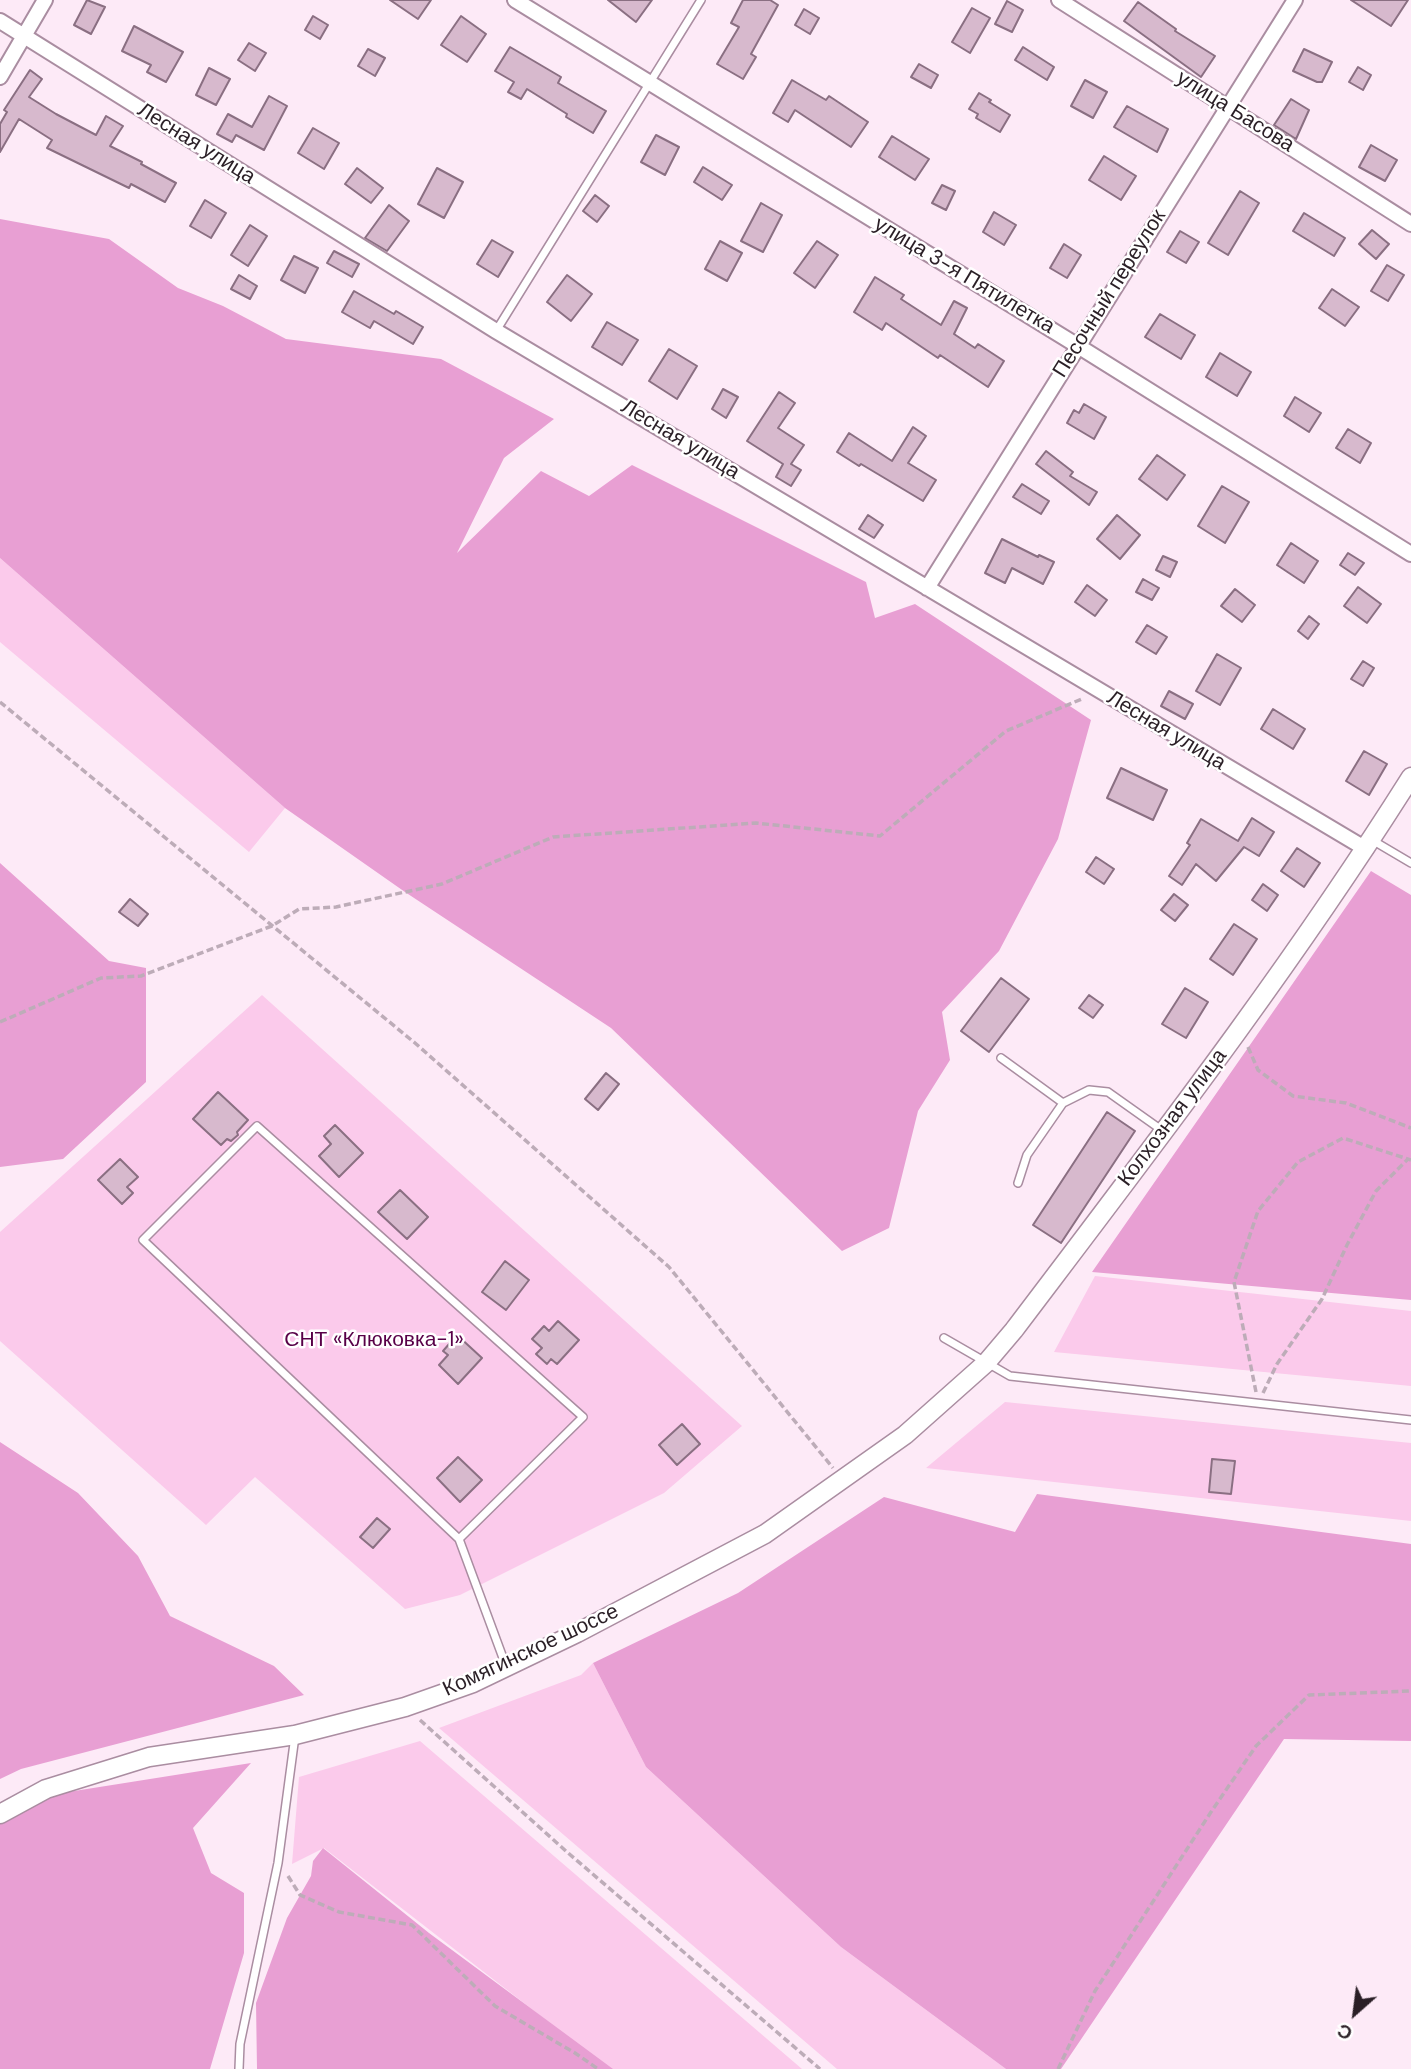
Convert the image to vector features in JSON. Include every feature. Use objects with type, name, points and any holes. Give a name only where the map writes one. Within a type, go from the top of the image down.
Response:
[{"type":"street","points":[[0,77],[46,0]]},
{"type":"street","name":"улица 3-я Пятилетка","points":[[515,0],[1411,554]]},
{"type":"street","name":"улица Басова","points":[[1059,0],[1411,224]]},
{"type":"street","name":"Песочный переулок","points":[[927,588],[1295,0]]},
{"type":"street","name":"Лесная улица","points":[[0,21],[496,331],[1099,691],[1369,844]]},
{"type":"street","name":"Колхозная улица","points":[[905,1435],[986,1363],[1014,1330],[1240,1029],[1369,844],[1411,777]]},
{"type":"street","name":"Комягинское шоссе","points":[[0,1814],[46,1789],[149,1757],[295,1735],[405,1707],[473,1683],[577,1633],[765,1534],[905,1435]]},
{"type":"lane","points":[[496,331],[701,0]]},
{"type":"lane","points":[[1369,844],[1411,863]]},
{"type":"lane","points":[[1001,1058],[1063,1103]]},
{"type":"lane","points":[[1018,1183],[1027,1155],[1063,1103],[1089,1090],[1108,1092],[1164,1132]]},
{"type":"lane","points":[[459,1539],[583,1416],[257,1126],[143,1240],[459,1539],[506,1667]]},
{"type":"lane","points":[[944,1338],[1010,1376],[1411,1420]]},
{"type":"lane","points":[[239,2069],[240,2043],[278,1856],[295,1735]]},
{"type":"path","points":[[0,1022],[101,978],[141,976],[272,926],[299,909],[336,907],[442,884],[554,837],[756,823],[880,836],[1006,731],[1099,691]]},
{"type":"path","points":[[0,702],[415,1043],[669,1267],[842,1479]]},
{"type":"path","points":[[1240,1029],[1258,1070],[1293,1096],[1346,1103],[1411,1128]]},
{"type":"path","points":[[1343,1139],[1409,1160],[1376,1191],[1322,1299],[1277,1364],[1258,1403],[1234,1282],[1258,1210],[1298,1162],[1343,1139]]},
{"type":"path","points":[[1058,2069],[1095,1991],[1256,1746],[1309,1695],[1411,1691]]},
{"type":"path","points":[[405,1707],[566,1852],[820,2069]]},
{"type":"path","points":[[278,1856],[300,1895],[340,1912],[412,1925],[495,2006],[598,2069]]},
{"type":"green space","points":[[0,558],[285,808],[249,852],[0,642]]},
{"type":"green space","name":"СНТ «Клюковка-1»","points":[[262,995],[742,1426],[664,1493],[460,1595],[405,1609],[255,1477],[206,1525],[0,1341],[0,1232]]},
{"type":"green space","points":[[1095,1276],[1411,1311],[1411,1386],[1054,1352]]},
{"type":"green space","points":[[1005,1402],[1411,1443],[1411,1521],[926,1468]]},
{"type":"green space","points":[[593,1663],[646,1767],[841,1947],[1006,2069],[837,2069],[439,1728],[581,1675]]},
{"type":"green space","points":[[420,1741],[802,2069],[609,2069],[324,1848],[292,1864],[299,1777]]},
{"type":"shaded area","points":[[0,219],[109,239],[178,288],[223,306],[286,339],[441,359],[554,419],[504,458],[457,553],[541,471],[589,496],[632,465],[866,582],[875,618],[915,604],[1091,720],[1058,839],[999,951],[942,1012],[950,1060],[918,1111],[889,1228],[842,1251],[611,1028],[405,892],[285,808],[0,558]]},
{"type":"shaded area","points":[[0,863],[109,961],[146,968],[146,1082],[63,1159],[0,1167]]},
{"type":"shaded area","points":[[1371,871],[1411,895],[1411,1300],[1092,1272]]},
{"type":"shaded area","points":[[0,1442],[78,1493],[138,1556],[170,1616],[274,1666],[304,1695],[21,1769],[0,1779]]},
{"type":"shaded area","points":[[1037,1494],[1411,1544],[1411,1741],[1284,1739],[1061,2069],[1006,2069],[841,1947],[646,1767],[593,1663],[738,1593],[884,1497],[1015,1532]]},
{"type":"shaded area","points":[[251,1763],[193,1828],[211,1873],[244,1893],[244,1953],[210,2069],[0,2069],[0,1821],[49,1795]]},
{"type":"shaded area","points":[[323,1848],[429,1933],[613,2069],[257,2069],[256,2003],[287,1918],[311,1876],[313,1861]]},
{"type":"building","points":[[87,0],[105,7],[91,34],[74,25]]},
{"type":"building","points":[[390,0],[431,0],[418,19]]},
{"type":"building","points":[[608,0],[652,0],[636,22]]},
{"type":"building","points":[[743,0],[770,0],[778,5],[751,54],[756,57],[743,79],[717,64],[739,27],[731,23]]},
{"type":"building","points":[[1351,0],[1408,0],[1391,26]]},
{"type":"building","points":[[1007,1],[1023,10],[1012,32],[995,24]]},
{"type":"building","points":[[1138,2],[1176,29],[1175,31],[1215,56],[1201,77],[1124,21]]},
{"type":"building","points":[[972,8],[990,18],[970,53],[952,42]]},
{"type":"building","points":[[804,9],[819,18],[810,34],[795,25]]},
{"type":"building","points":[[313,16],[328,25],[320,39],[305,30]]},
{"type":"building","points":[[461,16],[486,34],[467,62],[441,45]]},
{"type":"building","points":[[134,26],[183,52],[166,82],[147,72],[151,65],[122,51]]},
{"type":"building","points":[[249,43],[266,53],[255,71],[238,60]]},
{"type":"building","points":[[510,47],[561,77],[558,83],[606,111],[593,133],[527,89],[521,99],[508,92],[514,82],[495,71]]},
{"type":"building","points":[[1023,47],[1054,67],[1047,80],[1015,60]]},
{"type":"building","points":[[368,49],[385,58],[375,76],[358,66]]},
{"type":"building","points":[[1304,49],[1332,62],[1322,82],[1293,71]]},
{"type":"building","points":[[919,64],[938,75],[931,88],[911,77]]},
{"type":"building","points":[[1358,67],[1371,75],[1363,90],[1349,82]]},
{"type":"building","points":[[209,68],[230,79],[216,105],[196,95]]},
{"type":"building","points":[[30,70],[42,79],[29,97],[56,114],[96,135],[106,116],[123,126],[110,146],[176,183],[165,202],[131,184],[129,188],[47,148],[52,140],[19,119],[0,152],[0,124],[7,112],[4,110]]},
{"type":"building","points":[[792,80],[826,100],[829,96],[868,122],[851,147],[795,110],[788,122],[773,113]]},
{"type":"building","points":[[1085,80],[1107,92],[1093,118],[1071,106]]},
{"type":"building","points":[[979,93],[1010,115],[1000,132],[976,118],[978,114],[969,109]]},
{"type":"building","points":[[269,96],[287,106],[264,150],[236,135],[232,142],[217,134],[228,114],[252,127]]},
{"type":"building","points":[[1291,99],[1309,110],[1296,139],[1274,125]]},
{"type":"building","points":[[1127,106],[1168,129],[1157,152],[1114,127]]},
{"type":"building","points":[[313,128],[339,143],[324,169],[298,153]]},
{"type":"building","points":[[656,135],[679,147],[665,175],[641,162]]},
{"type":"building","points":[[892,136],[929,159],[915,180],[879,157]]},
{"type":"building","points":[[1371,145],[1397,160],[1385,181],[1359,167]]},
{"type":"building","points":[[1104,156],[1136,176],[1121,200],[1089,180]]},
{"type":"building","points":[[703,167],[732,185],[722,200],[694,182]]},
{"type":"building","points":[[357,168],[383,188],[371,203],[345,184]]},
{"type":"building","points":[[437,168],[463,182],[444,218],[418,204]]},
{"type":"building","points":[[942,185],[955,191],[946,210],[932,203]]},
{"type":"building","points":[[1240,191],[1259,203],[1228,255],[1208,243]]},
{"type":"building","points":[[595,195],[609,206],[597,222],[583,211]]},
{"type":"building","points":[[205,200],[226,213],[211,238],[190,226]]},
{"type":"building","points":[[761,203],[782,215],[763,252],[741,241]]},
{"type":"building","points":[[389,205],[409,221],[387,251],[365,238]]},
{"type":"building","points":[[994,212],[1016,225],[1004,245],[983,232]]},
{"type":"building","points":[[1304,213],[1345,238],[1334,256],[1293,231]]},
{"type":"building","points":[[250,225],[267,236],[248,266],[231,255]]},
{"type":"building","points":[[1372,230],[1389,244],[1376,259],[1359,244]]},
{"type":"building","points":[[1180,231],[1199,242],[1186,263],[1167,252]]},
{"type":"building","points":[[492,240],[513,252],[498,277],[477,264]]},
{"type":"building","points":[[720,241],[742,253],[727,281],[705,269]]},
{"type":"building","points":[[817,241],[838,255],[815,288],[794,273]]},
{"type":"building","points":[[1064,244],[1081,255],[1067,278],[1050,268]]},
{"type":"building","points":[[334,251],[359,264],[352,277],[327,263]]},
{"type":"building","points":[[294,256],[318,268],[305,293],[281,280]]},
{"type":"building","points":[[1387,265],[1404,275],[1388,301],[1371,291]]},
{"type":"building","points":[[239,275],[257,286],[250,299],[231,289]]},
{"type":"building","points":[[567,275],[592,294],[571,321],[547,302]]},
{"type":"building","points":[[875,277],[904,295],[901,299],[941,325],[954,301],[967,308],[954,334],[975,348],[978,344],[1004,361],[988,387],[886,323],[882,330],[854,312]]},
{"type":"building","points":[[1332,289],[1359,307],[1345,326],[1319,308]]},
{"type":"building","points":[[354,291],[423,327],[413,344],[374,321],[370,328],[342,312]]},
{"type":"building","points":[[1160,314],[1195,335],[1181,359],[1145,337]]},
{"type":"building","points":[[607,322],[638,340],[622,365],[592,347]]},
{"type":"building","points":[[669,349],[697,366],[677,399],[649,381]]},
{"type":"building","points":[[1220,353],[1251,372],[1237,396],[1206,377]]},
{"type":"building","points":[[723,389],[738,397],[726,418],[712,409]]},
{"type":"building","points":[[779,392],[795,403],[778,428],[804,445],[791,464],[801,470],[791,486],[776,477],[783,464],[747,441]]},
{"type":"building","points":[[1295,397],[1321,413],[1309,432],[1284,416]]},
{"type":"building","points":[[1084,404],[1106,417],[1094,439],[1067,423],[1074,410],[1079,413]]},
{"type":"building","points":[[913,427],[926,436],[908,463],[936,480],[923,501],[837,452],[849,433],[892,461]]},
{"type":"building","points":[[1348,429],[1371,443],[1360,463],[1336,448]]},
{"type":"building","points":[[1046,451],[1073,472],[1070,476],[1097,492],[1089,505],[1036,464]]},
{"type":"building","points":[[1157,455],[1185,475],[1167,500],[1139,479]]},
{"type":"building","points":[[1022,484],[1049,501],[1041,514],[1013,497]]},
{"type":"building","points":[[1222,486],[1249,502],[1225,543],[1198,526]]},
{"type":"building","points":[[868,515],[883,525],[874,538],[859,529]]},
{"type":"building","points":[[1117,515],[1140,535],[1120,559],[1097,539]]},
{"type":"building","points":[[1002,539],[1054,562],[1043,584],[1012,568],[1005,583],[985,573]]},
{"type":"building","points":[[1291,543],[1318,561],[1304,583],[1277,565]]},
{"type":"building","points":[[1348,553],[1364,563],[1355,575],[1340,565]]},
{"type":"building","points":[[1163,556],[1177,562],[1170,577],[1156,570]]},
{"type":"building","points":[[1143,579],[1159,588],[1152,600],[1136,592]]},
{"type":"building","points":[[1087,585],[1107,600],[1095,616],[1075,602]]},
{"type":"building","points":[[1358,587],[1381,604],[1367,623],[1344,606]]},
{"type":"building","points":[[1235,589],[1255,605],[1242,622],[1221,606]]},
{"type":"building","points":[[1309,616],[1319,624],[1308,639],[1298,631]]},
{"type":"building","points":[[1147,625],[1167,637],[1156,654],[1136,642]]},
{"type":"building","points":[[1217,654],[1241,668],[1220,705],[1196,691]]},
{"type":"building","points":[[1363,661],[1374,668],[1363,686],[1351,679]]},
{"type":"building","points":[[1169,691],[1193,704],[1185,719],[1161,706]]},
{"type":"building","points":[[1273,709],[1305,729],[1293,749],[1261,729]]},
{"type":"building","points":[[1364,751],[1387,764],[1369,795],[1346,781]]},
{"type":"building","points":[[1121,768],[1167,790],[1153,820],[1107,798]]},
{"type":"building","points":[[1252,818],[1274,832],[1259,856],[1244,847],[1216,881],[1196,864],[1182,885],[1169,876],[1190,845],[1187,843],[1201,819],[1238,841]]},
{"type":"building","points":[[1297,848],[1320,863],[1304,887],[1281,871]]},
{"type":"building","points":[[1096,857],[1114,869],[1104,884],[1086,872]]},
{"type":"building","points":[[1263,884],[1278,895],[1267,911],[1252,900]]},
{"type":"building","points":[[1174,894],[1188,905],[1175,921],[1161,910]]},
{"type":"building","points":[[130,899],[148,914],[138,926],[119,912]]},
{"type":"building","points":[[1234,924],[1257,939],[1233,975],[1210,959]]},
{"type":"building","points":[[1001,978],[1029,999],[989,1052],[961,1031]]},
{"type":"building","points":[[1185,988],[1208,1002],[1186,1038],[1162,1024]]},
{"type":"building","points":[[1089,995],[1103,1005],[1093,1018],[1079,1008]]},
{"type":"building","points":[[606,1073],[619,1084],[598,1110],[585,1099]]},
{"type":"building","points":[[218,1092],[248,1120],[237,1132],[238,1135],[231,1141],[227,1139],[221,1145],[193,1119]]},
{"type":"building","points":[[1107,1112],[1135,1131],[1061,1243],[1033,1225]]},
{"type":"building","points":[[335,1125],[363,1153],[339,1177],[319,1156],[331,1144],[324,1136]]},
{"type":"building","points":[[120,1159],[138,1177],[127,1187],[133,1193],[122,1204],[98,1180]]},
{"type":"building","points":[[400,1190],[428,1217],[407,1239],[378,1212]]},
{"type":"building","points":[[505,1261],[529,1280],[506,1310],[482,1292]]},
{"type":"building","points":[[558,1321],[579,1340],[557,1364],[551,1359],[547,1364],[536,1354],[542,1348],[532,1339],[544,1326],[549,1331]]},
{"type":"building","points":[[457,1335],[482,1358],[458,1384],[439,1365],[448,1355],[443,1351]]},
{"type":"building","points":[[682,1424],[700,1444],[677,1465],[659,1445]]},
{"type":"building","points":[[458,1457],[482,1480],[460,1502],[437,1478]]},
{"type":"building","points":[[1212,1459],[1235,1461],[1231,1494],[1209,1492]]},
{"type":"building","points":[[377,1518],[390,1529],[373,1548],[360,1537]]}]
